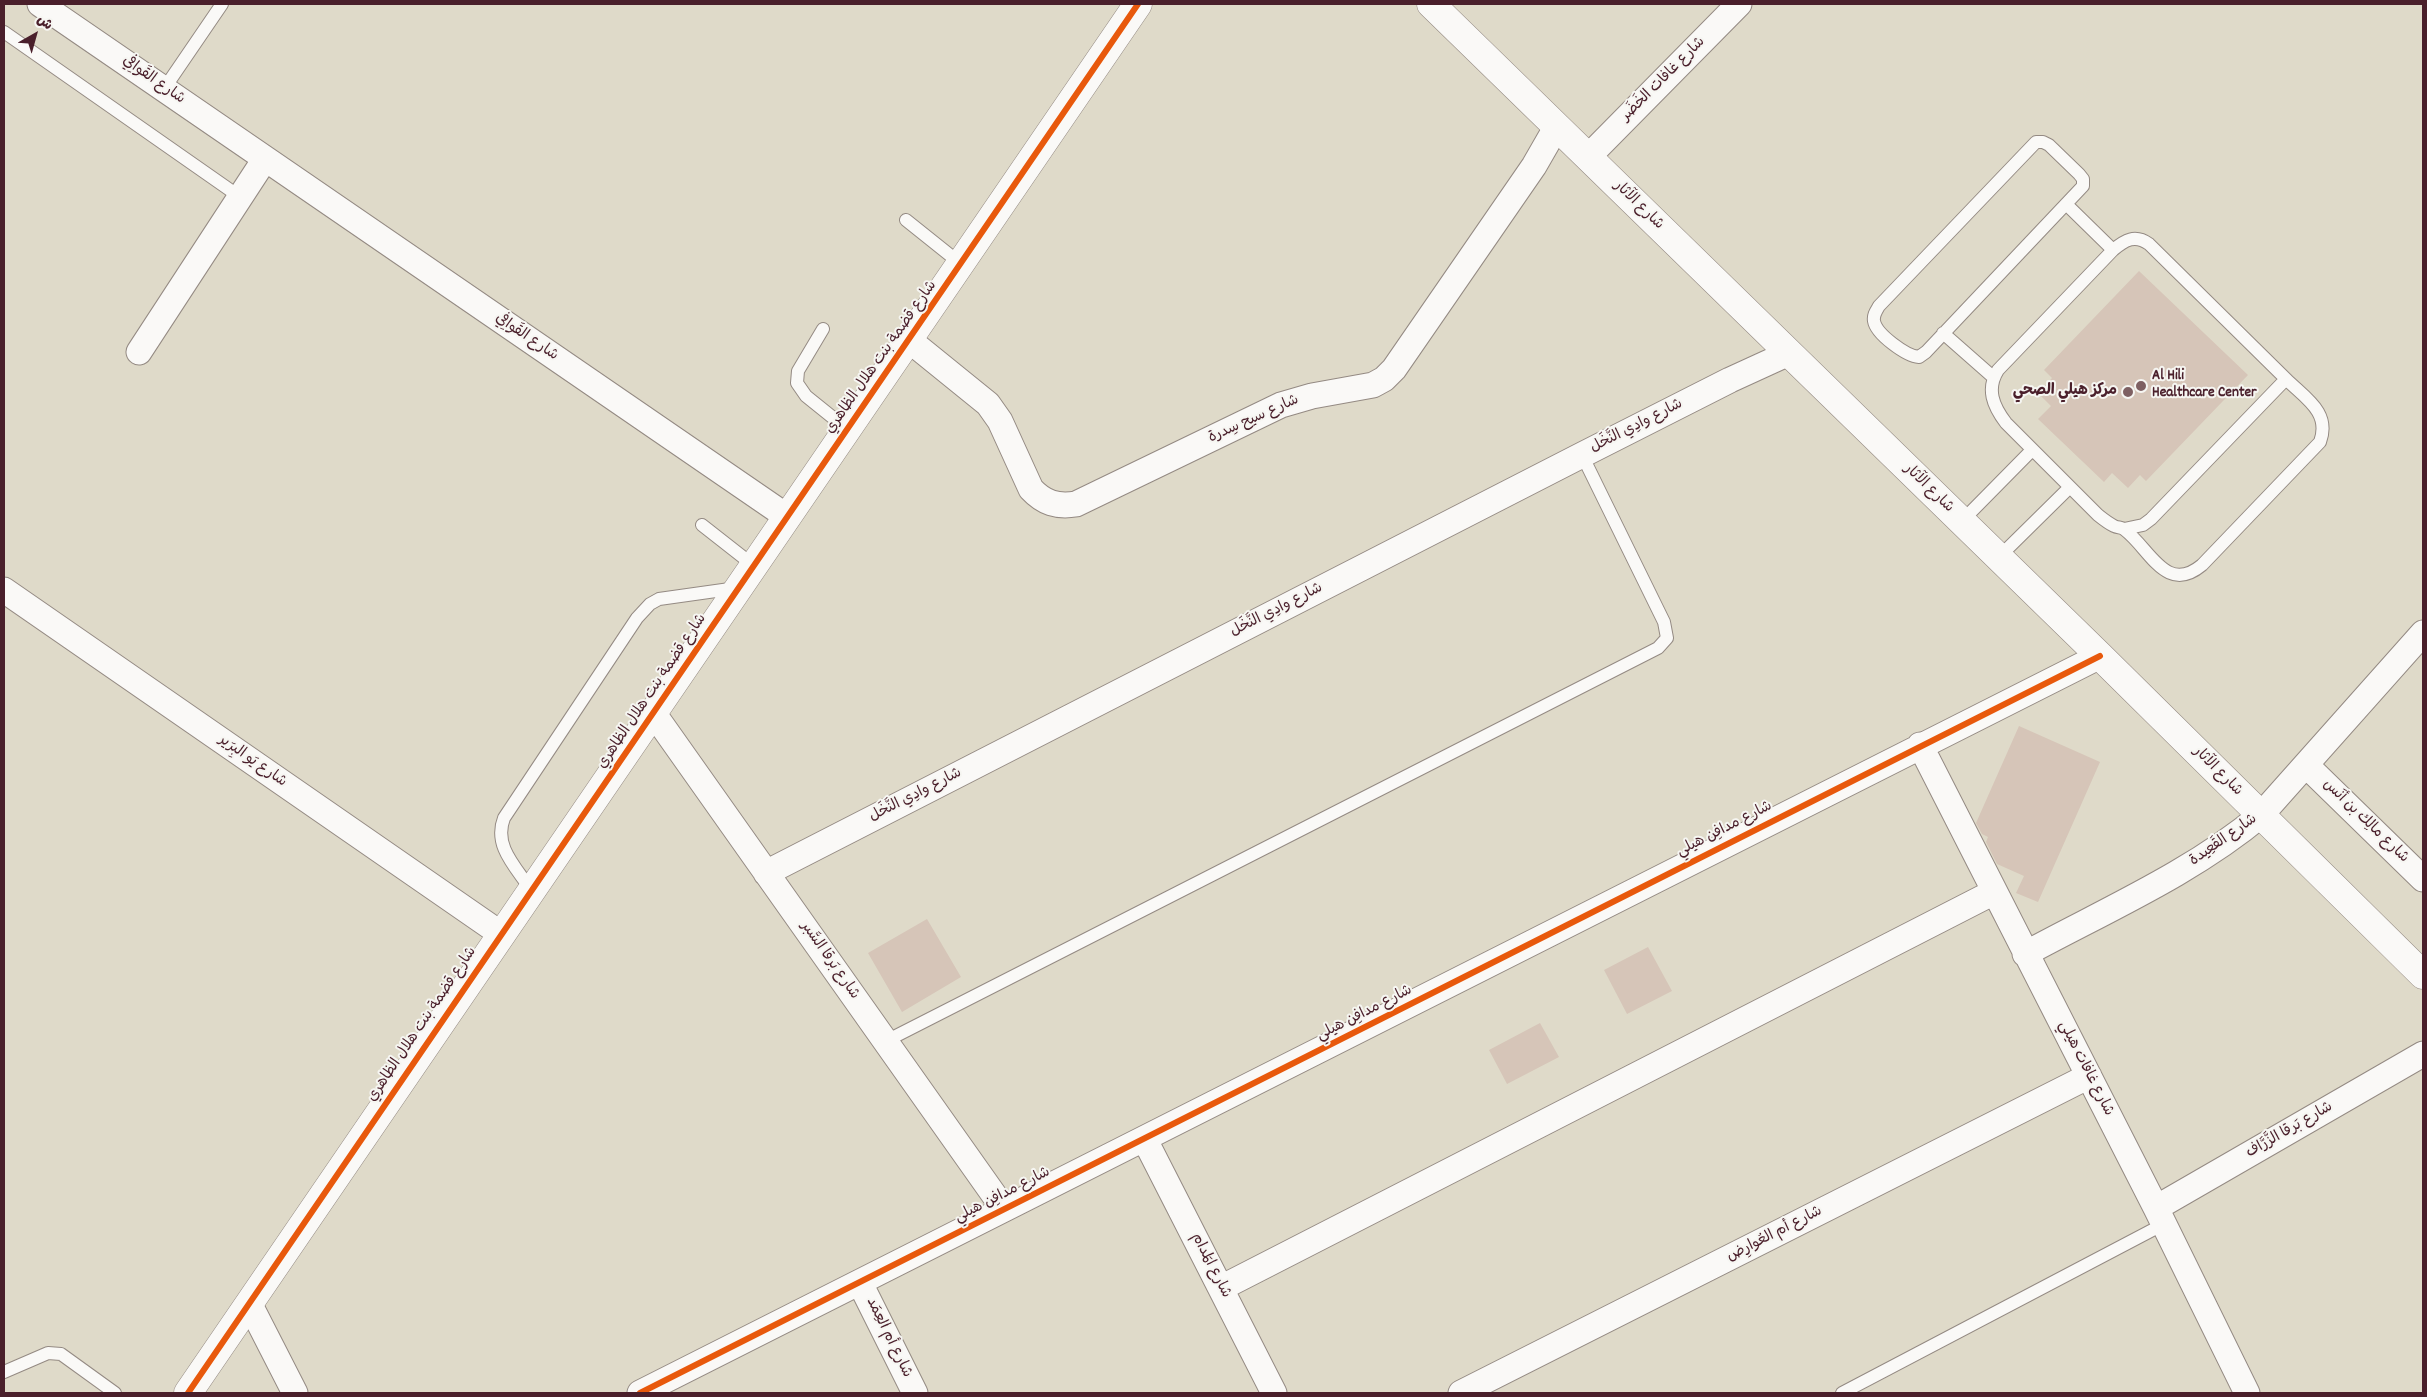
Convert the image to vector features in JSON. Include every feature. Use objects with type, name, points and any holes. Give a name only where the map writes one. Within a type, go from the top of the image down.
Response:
[{"type":"street","name":"شارع القَوافِي","points":[[40,4],[786,516]]},
{"type":"street","name":"شارع قضمة بنت هلال الظاهري","points":[[188,1393],[250,1305],[326,1188],[654,714],[786,516],[909,340],[1138,4]]},
{"type":"street","name":"شارع الآثار","points":[[1431,4],[1999,557],[2423,975]]},
{"type":"street","name":"شارع غافات الخَضَر","points":[[1588,157],[1740,4]]},
{"type":"street","name":"شارع سيح سِدرة","points":[[909,340],[988,404],[1000,421],[1031,489],[1040,498],[1051,504],[1063,506],[1076,504],[1281,404],[1312,396],[1361,389],[1374,385],[1384,378],[1394,369],[1534,166],[1557,126]]},
{"type":"street","points":[[139,352],[265,159]]},
{"type":"street","name":"شارع وادِي النَّخَل","points":[[766,873],[1582,455],[1730,380],[1789,354]]},
{"type":"street","name":"شارع يَو البِرَير","points":[[4,590],[500,934]]},
{"type":"street","name":"شارع القَعِيدة","points":[[2025,954],[2209,854],[2261,815],[2423,633]]},
{"type":"street","name":"شارع مدافِن هيلي","points":[[646,1392],[1004,1208],[1145,1140],[1920,745],[2100,656]]},
{"type":"street","name":"شارع بَرقا السَّبر","points":[[654,714],[1004,1208]]},
{"type":"street","name":"شارع غافات هيلي","points":[[1920,745],[2025,954],[2089,1076],[2247,1393]]},
{"type":"street","name":"شارع مالِك بن أنَس","points":[[2306,765],[2423,879]]},
{"type":"street","points":[[1221,1288],[1994,892]]},
{"type":"street","name":"شارع بَرقا الزَّرَّاف","points":[[2159,1217],[2423,1054]]},
{"type":"street","name":"شارع أم العُوارِض","points":[[1461,1393],[1490,1387],[2089,1076]]},
{"type":"street","name":"شارع المَدام","points":[[1145,1140],[1274,1393]]},
{"type":"street","name":"شارع أم العِمَد","points":[[860,1283],[915,1393]]},
{"type":"street","points":[[250,1305],[295,1393]]},
{"type":"lane","points":[[164,89],[222,4]]},
{"type":"lane","points":[[4,32],[240,197]]},
{"type":"lane","points":[[2036,142],[2043,142],[2049,145],[2083,180],[2083,186],[1944,333],[1926,352],[1919,357],[1913,356],[1880,333],[1874,323],[1874,315],[1886,299],[2036,142]]},
{"type":"lane","points":[[2066,204],[2113,250]]},
{"type":"lane","points":[[906,220],[961,264]]},
{"type":"lane","points":[[2124,529],[2160,566],[2171,574],[2183,576],[2192,573],[2320,442],[2324,430],[2322,418],[2315,407],[2149,244],[2141,238],[2133,238],[2113,250],[2003,363],[1993,377],[1992,398],[1997,410],[2006,423],[2098,515],[2114,526],[2124,529],[2143,525],[2151,519],[2286,379]]},
{"type":"lane","points":[[823,329],[798,371],[797,383],[806,396],[847,429]]},
{"type":"lane","points":[[1944,333],[1993,377]]},
{"type":"lane","points":[[1962,521],[2032,450]]},
{"type":"lane","points":[[886,1041],[1658,648],[1667,638],[1664,622],[1582,455]]},
{"type":"lane","points":[[1999,557],[2070,487]]},
{"type":"lane","points":[[702,525],[754,565]]},
{"type":"lane","points":[[531,890],[501,844],[501,827],[504,818],[637,618],[650,604],[659,598],[739,588]]},
{"type":"lane","points":[[1842,1393],[2159,1217]]},
{"type":"lane","points":[[4,1372],[48,1353],[61,1354],[115,1393]]},
{"type":"building","name":"Al Hili Healthcare Center","points":[[2139,271],[2248,375],[2146,481],[2140,475],[2128,488],[2112,473],[2104,482],[2038,419],[2051,406],[2038,393],[2052,378],[2044,370]]},
{"type":"building","points":[[2019,726],[2100,762],[2038,902],[2016,893],[2024,876],[1997,864],[1986,842],[1988,837],[1982,834],[1976,823]]},
{"type":"building","points":[[927,919],[961,977],[902,1012],[868,953]]},
{"type":"building","points":[[1648,947],[1672,991],[1627,1014],[1604,970]]},
{"type":"building","points":[[1540,1023],[1559,1057],[1507,1084],[1489,1050]]},
{"type":"cycle path","points":[[188,1393],[1138,4]]},
{"type":"cycle path","points":[[640,1393],[2100,656]]},
{"type":"place","name":"Al Hili Healthcare Center","points":[[2141,386]]},
{"type":"place","name":"مركز هيلي الصحي","points":[[2128,392]]}]
